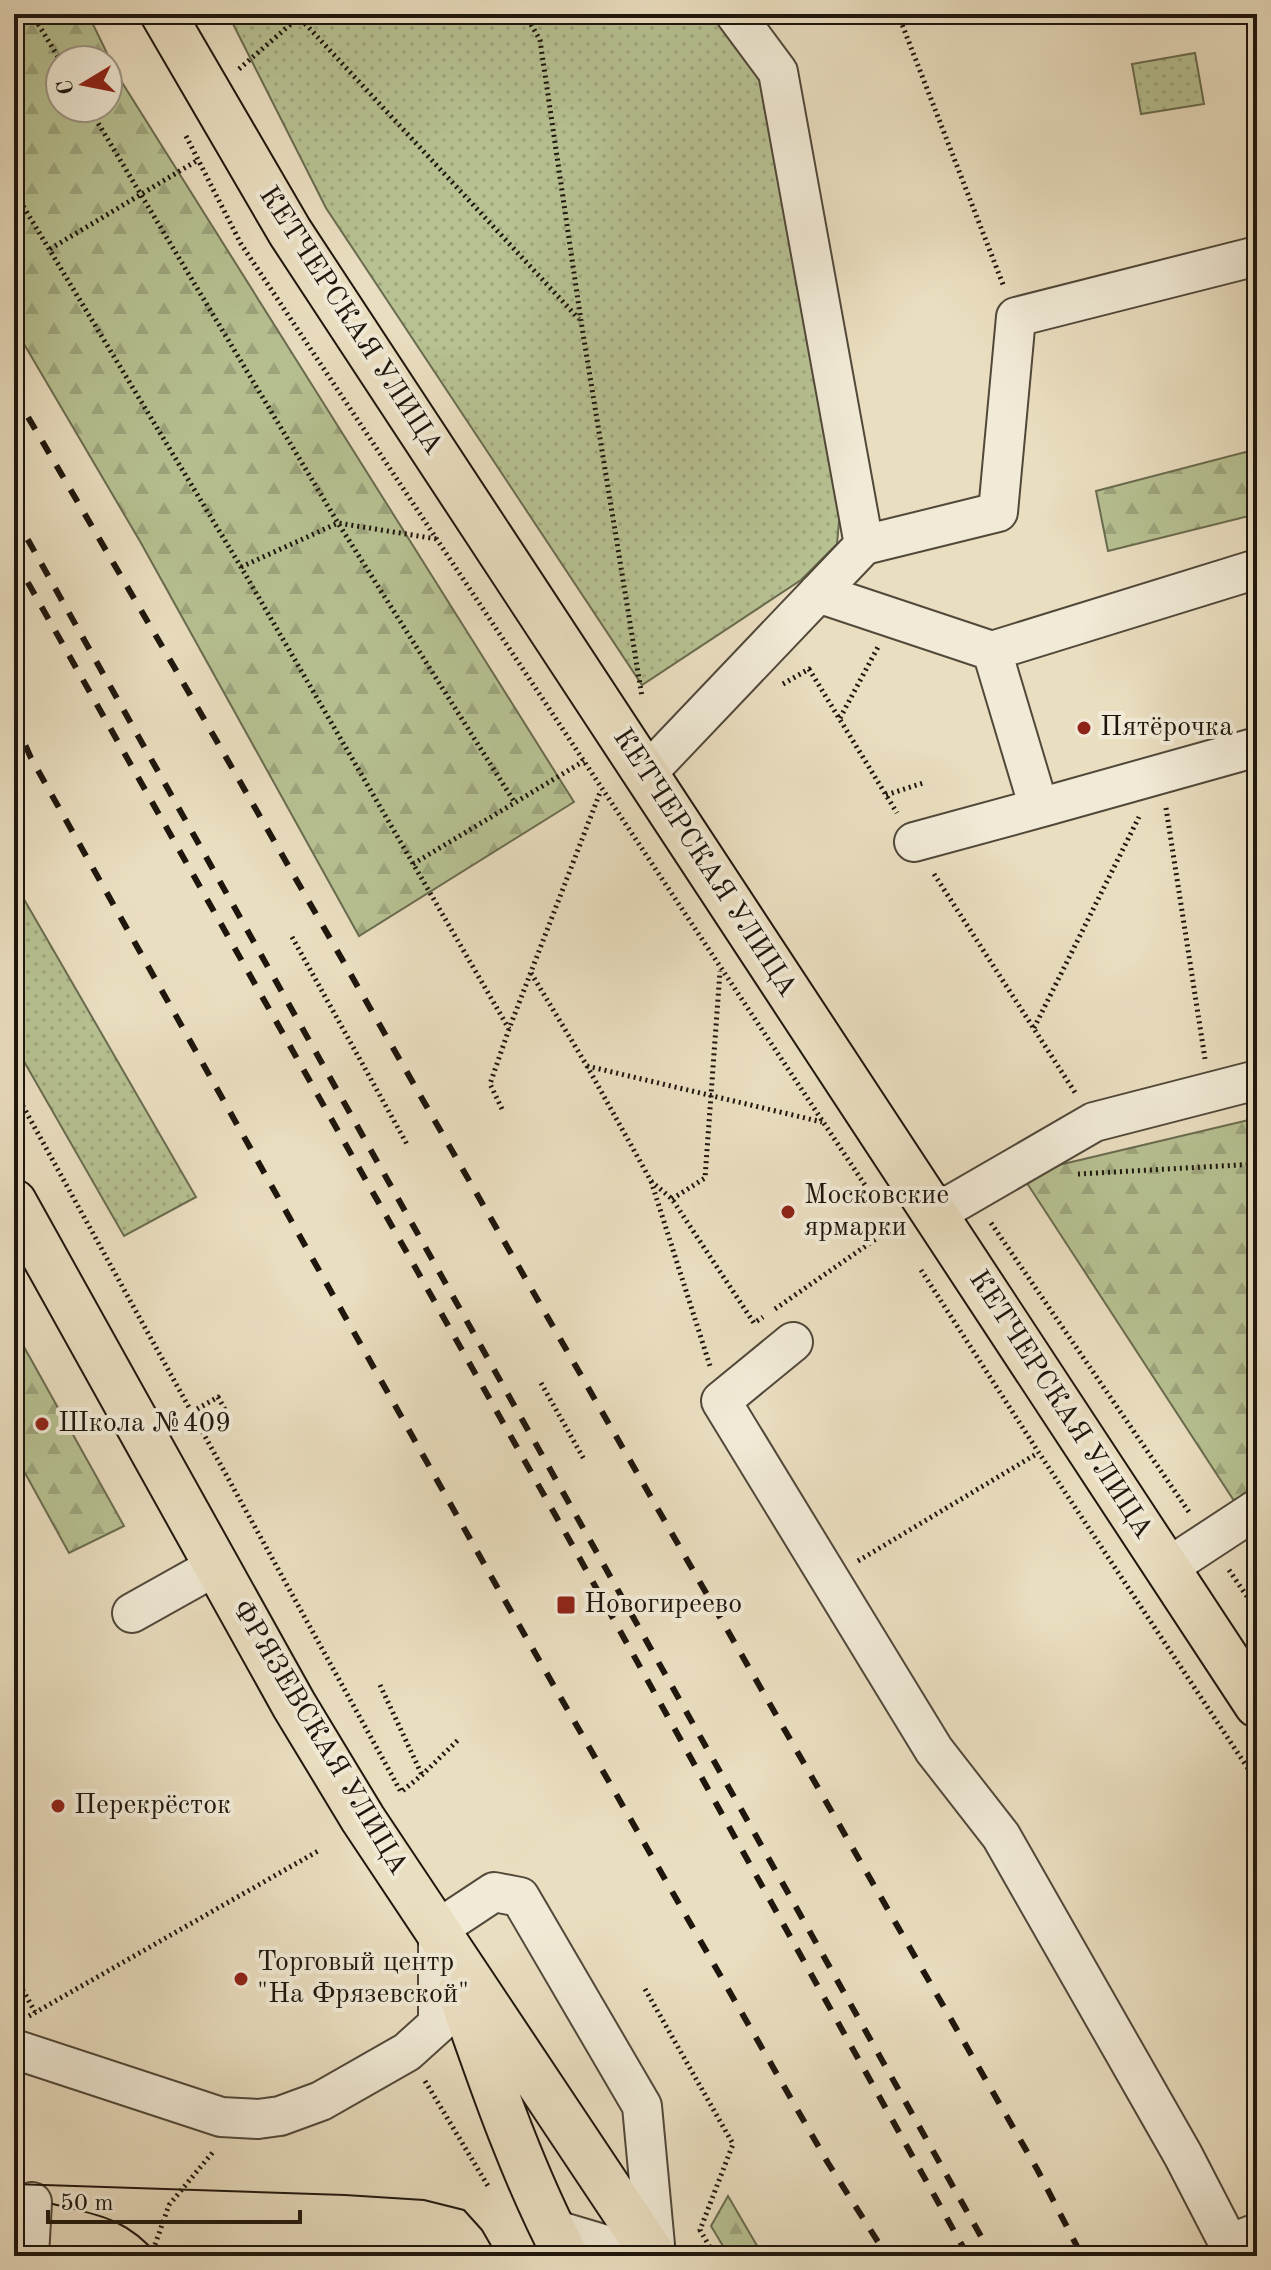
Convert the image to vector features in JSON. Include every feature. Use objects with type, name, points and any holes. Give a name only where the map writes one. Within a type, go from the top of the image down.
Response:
[{"type":"main road","name":"КЕТЧЕРСКАЯ УЛИЦА","points":[[163,14],[290,232],[657,763],[935,1214],[1257,1705]]},
{"type":"main road","name":"ФРЯЗЕВСКАЯ УЛИЦА","points":[[14,1202],[294,1705],[347,1793],[655,2256]]},
{"type":"main road","points":[[438,1929],[503,2114],[559,2243]]},
{"type":"street","points":[[735,14],[778,72],[864,545]]},
{"type":"street","points":[[657,763],[864,545],[998,512],[1016,317],[1257,256]]},
{"type":"street","points":[[818,593],[992,651],[1257,569]]},
{"type":"street","points":[[992,651],[1039,808]]},
{"type":"street","points":[[914,842],[1257,747]]},
{"type":"street","points":[[935,1214],[1094,1122],[1257,1080]]},
{"type":"street","points":[[793,1342],[721,1401],[934,1750],[1001,1836],[1183,2155],[1240,2244]]},
{"type":"street","points":[[1167,1568],[1257,1509]]},
{"type":"street","points":[[132,1613],[216,1566]]},
{"type":"street","points":[[19,2034],[194,2109],[239,2119],[280,2116],[321,2101],[407,2052],[438,2024],[438,1929],[494,1892],[520,1897],[642,2106],[655,2256]]},
{"type":"street","points":[[29,2256],[33,2203]]},
{"type":"street","points":[[559,2243],[643,2256]]},
{"type":"path","points":[[32,14],[50,44]]},
{"type":"path","points":[[525,14],[540,40],[581,321],[646,717],[657,763]]},
{"type":"path","points":[[898,14],[1016,317]]},
{"type":"path","points":[[239,69],[298,16],[581,321]]},
{"type":"path","points":[[99,124],[338,523],[515,803]]},
{"type":"path","points":[[184,132],[241,244],[867,1188]]},
{"type":"path","points":[[50,249],[198,160]]},
{"type":"path","points":[[14,191],[241,567],[509,1029]]},
{"type":"path","points":[[241,567],[338,523],[437,539]]},
{"type":"path","points":[[840,718],[867,668]]},
{"type":"path","points":[[770,692],[809,669],[914,842],[1094,1122]]},
{"type":"path","points":[[413,864],[584,761]]},
{"type":"path","points":[[1034,1028],[1161,774]]},
{"type":"path","points":[[1161,774],[1210,1091]]},
{"type":"path","points":[[886,795],[923,783]]},
{"type":"path","points":[[502,1109],[490,1084],[602,789]]},
{"type":"path","points":[[292,937],[408,1146]]},
{"type":"path","points":[[672,1199],[705,1178],[720,969]]},
{"type":"path","points":[[531,973],[651,1181],[721,1401]]},
{"type":"path","points":[[587,1066],[823,1122]]},
{"type":"path","points":[[14,1090],[401,1792],[458,1740]]},
{"type":"path","points":[[1075,1174],[1257,1164]]},
{"type":"path","points":[[651,1181],[672,1199],[754,1323],[893,1227],[885,1214]]},
{"type":"path","points":[[989,1220],[1257,1611]]},
{"type":"path","points":[[918,1266],[1257,1782]]},
{"type":"path","points":[[541,1383],[585,1461]]},
{"type":"path","points":[[192,1412],[218,1397],[229,1417]]},
{"type":"path","points":[[830,1578],[1039,1453]]},
{"type":"path","points":[[380,1685],[422,1775]]},
{"type":"path","points":[[19,2034],[35,2012],[318,1851]]},
{"type":"path","points":[[14,1974],[35,2012]]},
{"type":"path","points":[[645,1989],[733,2144],[700,2230],[715,2256]]},
{"type":"path","points":[[424,2080],[489,2188]]},
{"type":"path","points":[[151,2256],[169,2205],[239,2119]]},
{"type":"green space","points":[[14,14],[88,14],[103,44],[44,44],[44,124],[124,124],[124,86],[574,802],[359,936],[141,543],[14,327]]},
{"type":"green space","points":[[228,14],[719,14],[765,77],[841,499],[837,544],[801,580],[642,685],[326,208]]},
{"type":"green space","points":[[1195,53],[1204,104],[1141,114],[1132,64]]},
{"type":"green space","points":[[1257,449],[1257,514],[1108,551],[1096,491]]},
{"type":"green space","points":[[14,882],[196,1197],[124,1236],[14,1044]]},
{"type":"green space","points":[[1257,1118],[1257,1536],[1021,1174]]},
{"type":"green space","name":"Школа №409","points":[[14,1329],[124,1526],[69,1553],[14,1453]]},
{"type":"green space","points":[[728,2196],[763,2256],[729,2256],[711,2226]]},
{"type":"tram line","points":[[14,2184],[424,2200],[464,2210],[482,2230],[497,2256]]},
{"type":"tram line","points":[[53,2204],[111,2220],[135,2233],[158,2256]]},
{"type":"railway","points":[[14,393],[1037,2169],[1082,2256]]},
{"type":"railway","points":[[14,515],[992,2256]]},
{"type":"railway","points":[[14,558],[570,1541],[968,2256]]},
{"type":"railway","points":[[14,720],[31,758],[496,1585],[828,2163],[887,2256]]},
{"type":"place","name":"Пятёрочка","points":[[1084,728]]},
{"type":"place","name":"Московские ярмарки","points":[[788,1212]]},
{"type":"place","name":"Школа №409","points":[[42,1424]]},
{"type":"place","name":"Новогиреево","points":[[566,1605]]},
{"type":"place","name":"Перекрёсток","points":[[58,1806]]},
{"type":"place","name":"Торговый центр \"На Фрязевской\"","points":[[241,1979]]}]
